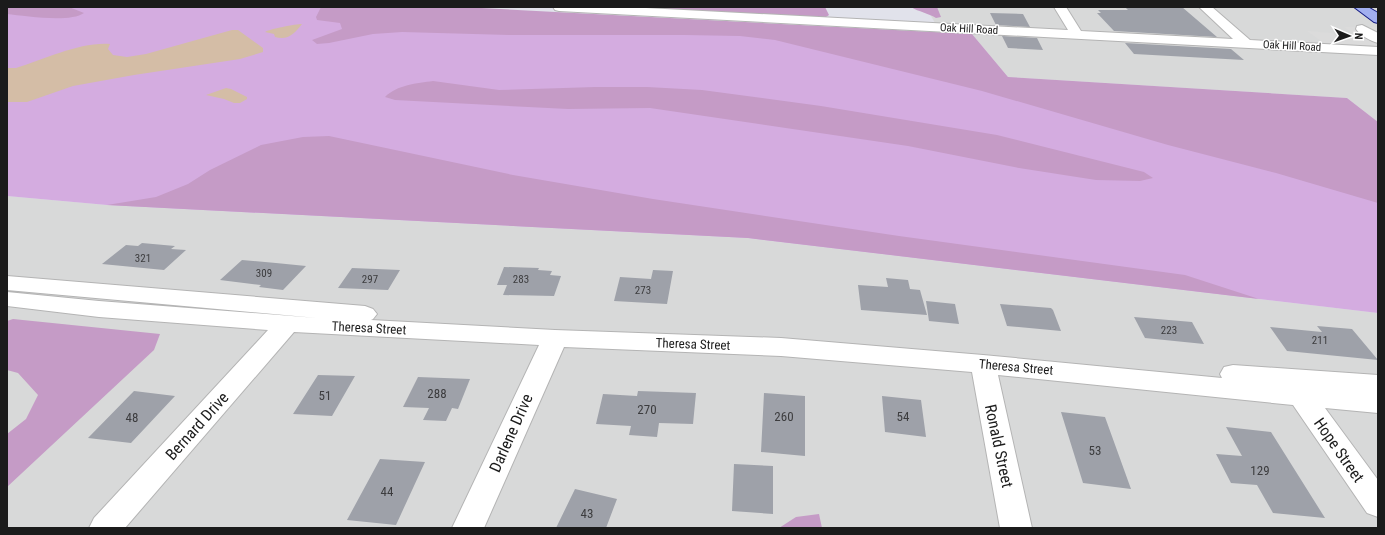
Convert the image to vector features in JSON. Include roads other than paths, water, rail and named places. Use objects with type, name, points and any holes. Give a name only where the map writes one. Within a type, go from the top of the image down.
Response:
[{"type":"main road","points":[[1360,7],[1378,19]]},
{"type":"street","name":"Oak Hill Road","points":[[559,7],[1246,44],[1354,45],[1378,51]]},
{"type":"street","points":[[1060,7],[1077,35]]},
{"type":"street","points":[[1205,7],[1246,44]]},
{"type":"street","points":[[1362,29],[1378,39]]},
{"type":"street","points":[[1354,45],[1378,46]]},
{"type":"street","points":[[7,283],[424,319],[819,338],[1109,364],[1378,385]]},
{"type":"street","name":"Theresa Street","points":[[7,300],[288,324],[554,338],[781,347],[982,364],[1301,395],[1378,404]]},
{"type":"street","name":"Bernard Drive","points":[[105,528],[288,324]]},
{"type":"street","name":"Darlene Drive","points":[[468,528],[554,338]]},
{"type":"street","name":"Ronald Street","points":[[982,364],[1016,528]]},
{"type":"street","name":"Hope Street","points":[[1301,395],[1378,504]]}]
